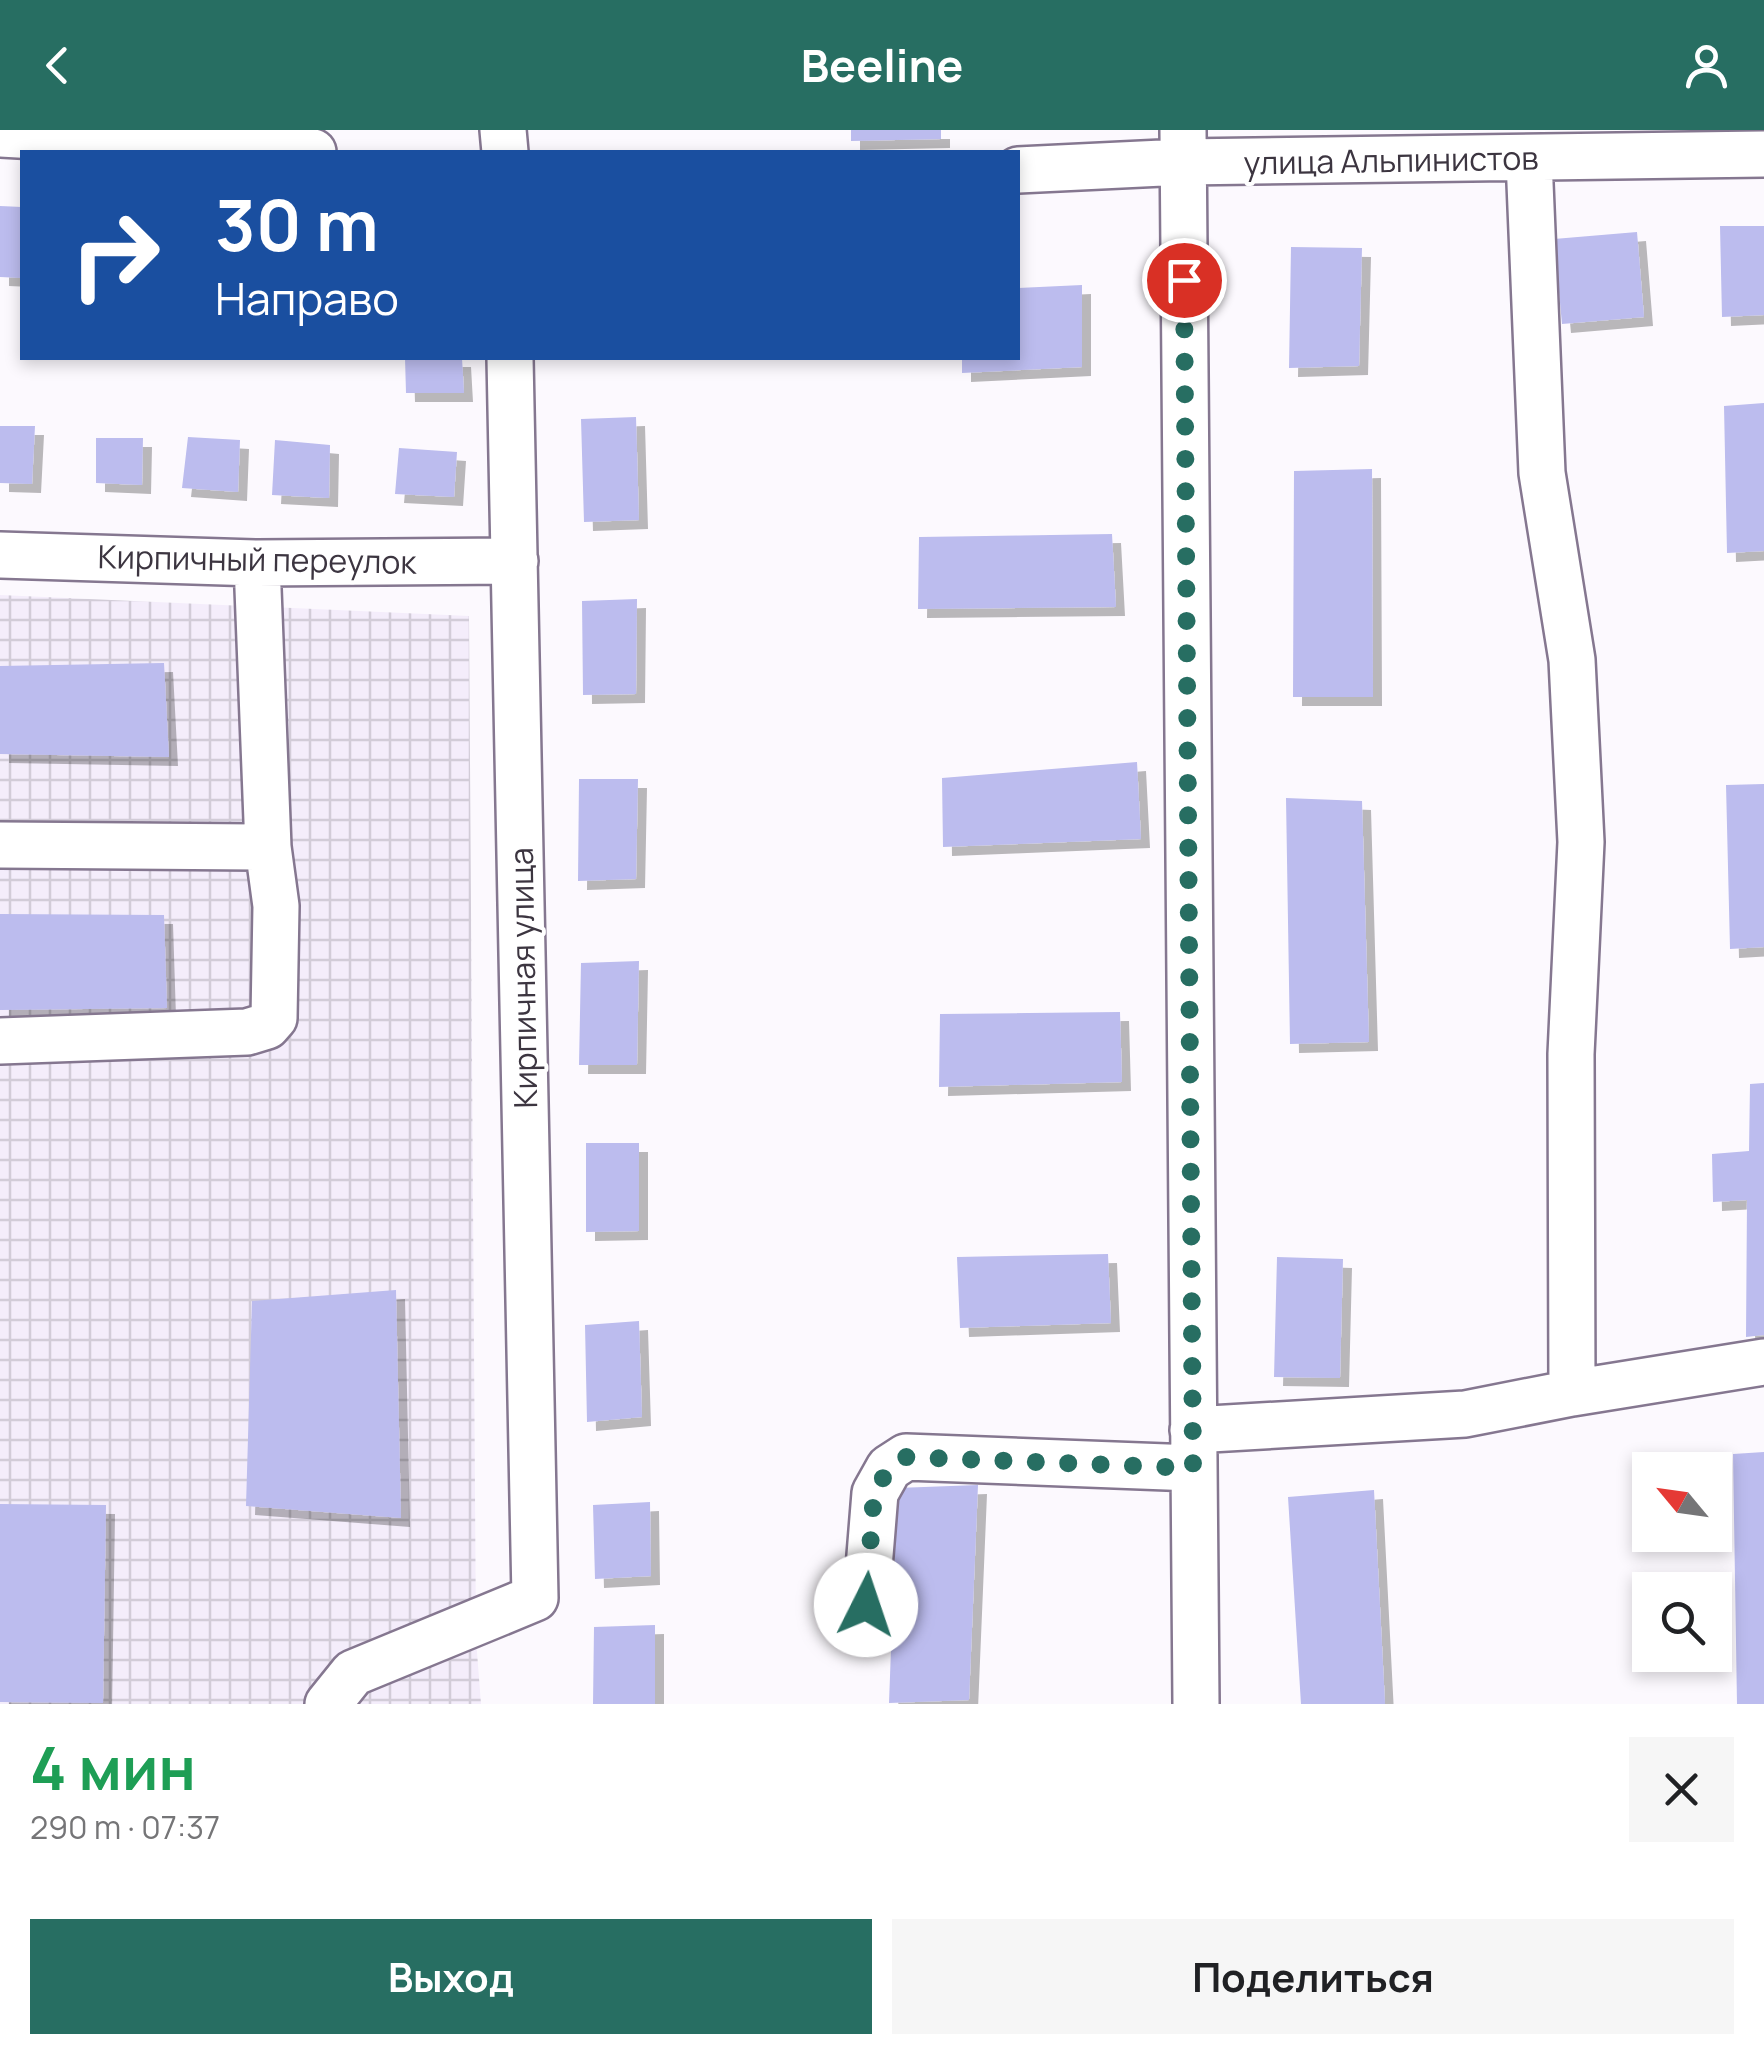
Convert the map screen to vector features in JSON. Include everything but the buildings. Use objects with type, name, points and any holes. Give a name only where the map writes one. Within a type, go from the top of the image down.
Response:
[{"type":"street","points":[[0,134],[278,150]]},
{"type":"street","points":[[1183,146],[1196,1704]]},
{"type":"street","name":"улица Альпинистов","points":[[1020,170],[1183,146],[1530,159],[1764,154]]},
{"type":"street","points":[[1530,159],[1542,473],[1572,660],[1581,842],[1571,1054],[1572,1392]]},
{"type":"street","name":"Кирпичная улица","points":[[328,1704],[354,1673],[535,1598],[510,360]]},
{"type":"street","name":"Кирпичный переулок","points":[[0,555],[256,563],[515,560]]},
{"type":"street","points":[[0,1041],[247,1032],[267,1026],[274,1018],[276,906],[268,847],[256,563]]},
{"type":"street","points":[[0,845],[268,847]]},
{"type":"street","points":[[866,1605],[874,1493],[889,1468],[906,1457],[1193,1449],[1466,1414],[1572,1392],[1764,1362]]},
{"type":"shaded area","points":[[0,595],[469,616],[476,1639],[481,1704],[0,1704]]},
{"type":"route","points":[[866,1605],[874,1493],[889,1468],[906,1457],[1193,1468],[1184,280]]}]
